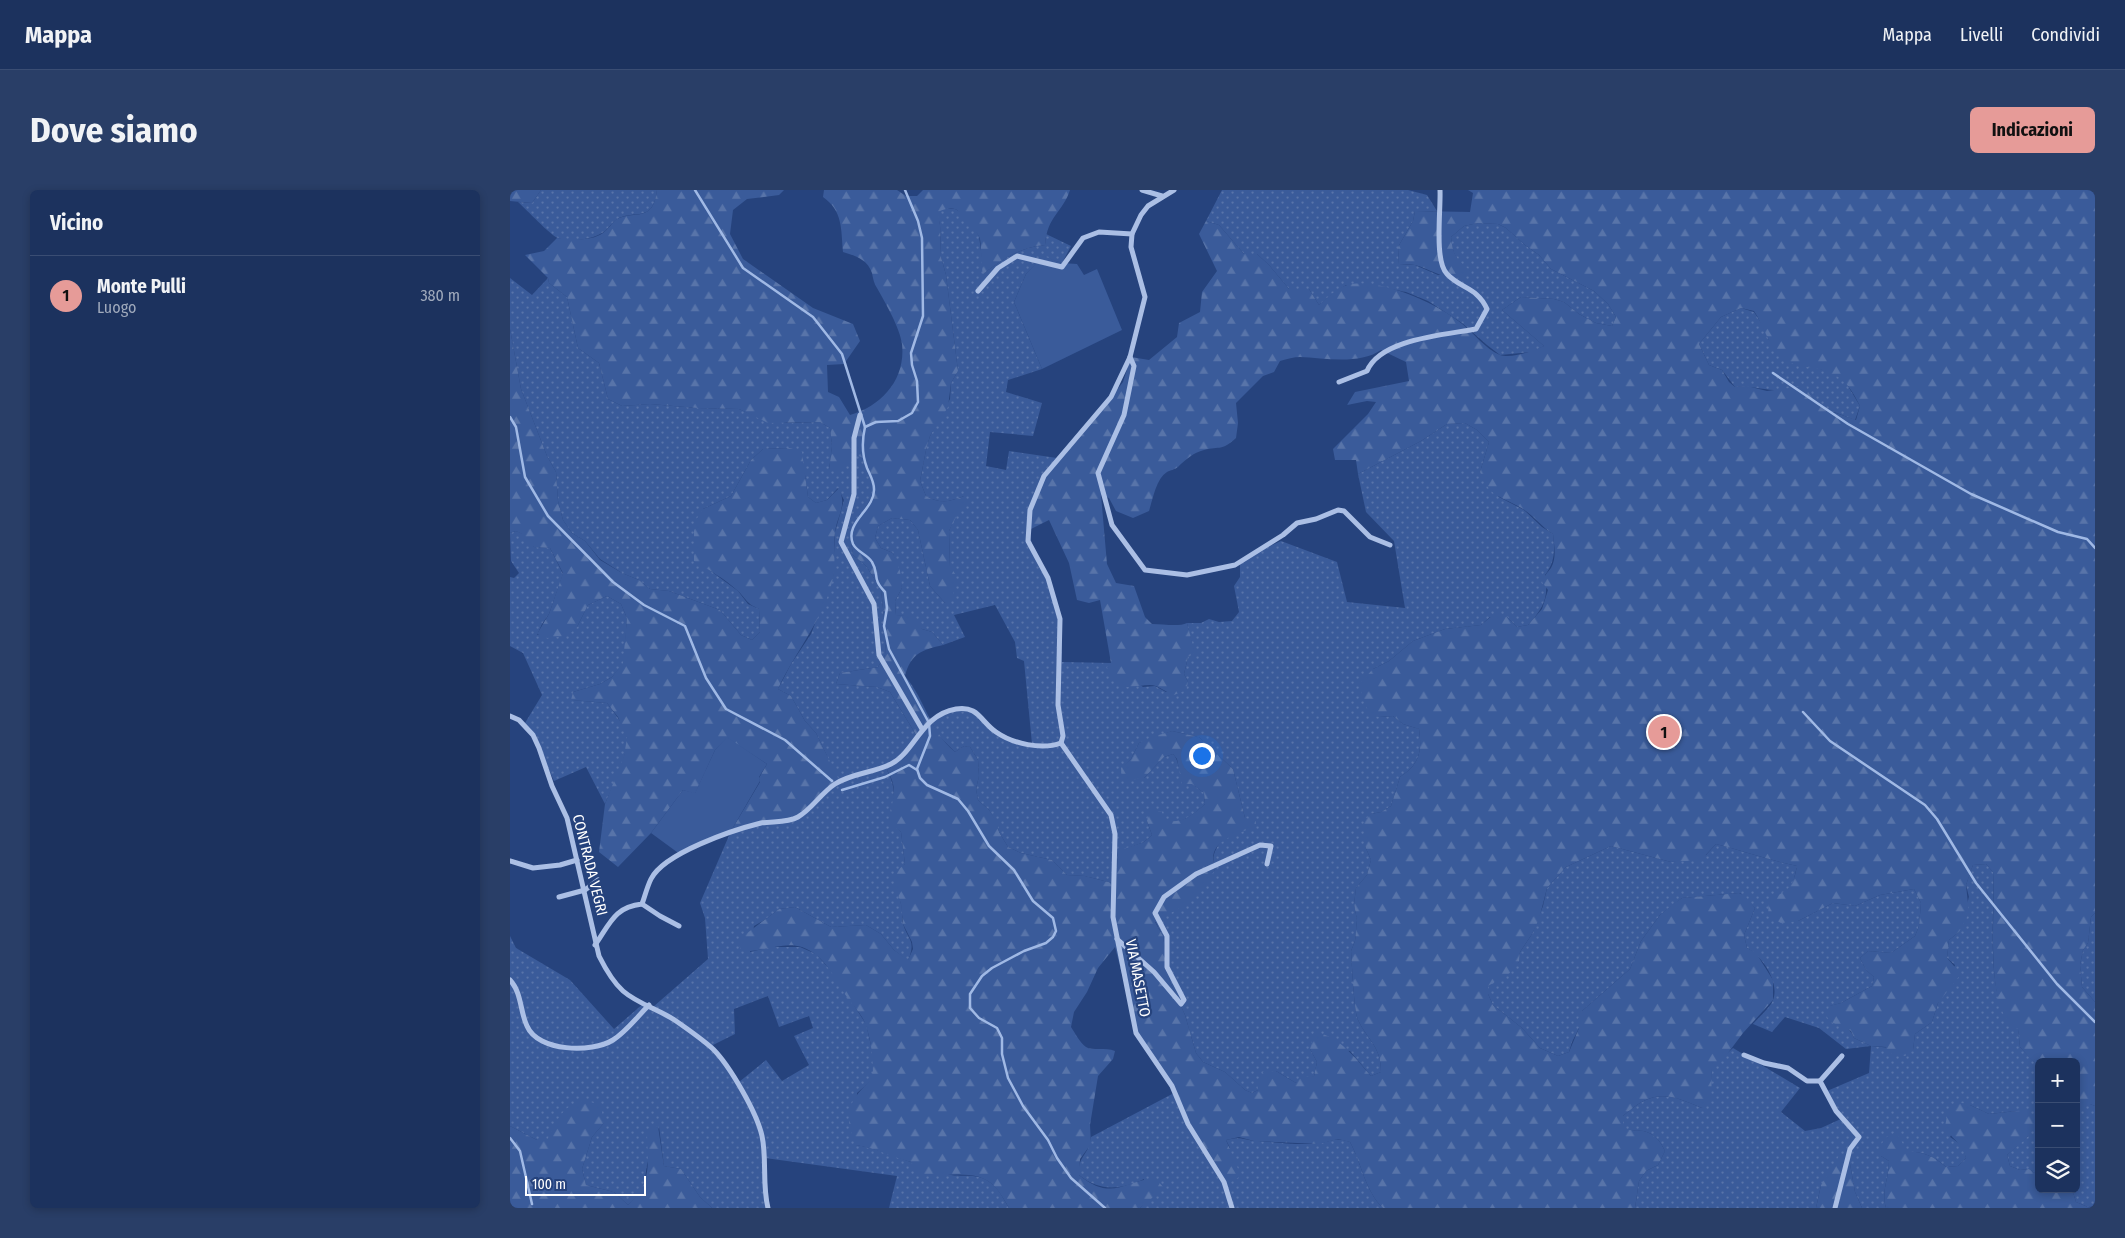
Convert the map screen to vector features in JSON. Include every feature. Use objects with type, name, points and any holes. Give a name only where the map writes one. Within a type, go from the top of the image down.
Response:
[{"type":"street","points":[[1142,190],[1162,196]]},
{"type":"street","points":[[679,926],[642,904],[651,879],[672,858],[734,830],[798,817],[834,785],[849,777],[880,770],[898,760],[923,728],[955,709],[965,708],[978,713],[997,732],[1012,739],[1038,746],[1052,747],[1061,743],[1063,736],[1058,705],[1060,619],[1048,578],[1028,541],[1030,510],[1044,476],[1111,398],[1130,356],[1146,297],[1131,247],[1132,234],[1141,214],[1148,206],[1174,190]]},
{"type":"street","points":[[1339,382],[1366,371],[1370,363],[1388,348],[1476,328],[1487,309],[1482,298],[1446,273],[1440,262],[1440,190]]},
{"type":"street","points":[[978,290],[998,268],[1017,256],[1062,267],[1083,238],[1099,232],[1132,234]]},
{"type":"street","points":[[1130,356],[1134,366],[1124,415],[1098,473],[1112,525],[1145,570],[1187,575],[1235,565],[1283,535],[1297,523],[1316,519],[1338,510],[1344,511],[1370,537],[1390,545]]},
{"type":"street","points":[[860,415],[854,438],[854,494],[841,542],[874,604],[879,655],[923,728]]},
{"type":"street","name":"CONTRADA VEGRI","points":[[510,716],[519,720],[539,748],[552,786],[568,818],[585,890],[595,946],[607,971],[623,991],[675,1020],[714,1050],[731,1073],[752,1112],[762,1136],[764,1195],[768,1208]]},
{"type":"street","name":"VIA MASETTO","points":[[1061,743],[1111,815],[1115,834],[1113,917],[1136,1033],[1172,1086],[1188,1124],[1224,1182],[1232,1208]]},
{"type":"street","points":[[1117,939],[1154,972],[1181,1004],[1184,1000],[1167,967],[1167,936],[1155,913],[1164,897],[1196,874],[1260,845],[1271,846],[1268,864]]},
{"type":"street","points":[[510,861],[533,868],[577,860]]},
{"type":"street","points":[[559,897],[585,890],[598,880]]},
{"type":"street","name":"CONTRADA VEGRI","points":[[595,946],[619,911],[628,906],[642,904]]},
{"type":"street","points":[[510,980],[521,1002],[527,1028],[540,1041],[554,1047],[594,1046],[613,1040],[649,1006]]},
{"type":"street","points":[[1744,1056],[1788,1068],[1807,1081],[1820,1081],[1842,1056]]},
{"type":"street","points":[[1820,1081],[1836,1111],[1859,1137],[1850,1149],[1835,1208]]},
{"type":"green space","points":[[510,190],[541,190],[532,203],[510,201]]},
{"type":"green space","points":[[541,190],[657,190],[655,201],[647,212],[622,217],[597,235],[586,239],[574,240],[554,236],[518,202],[532,203]]},
{"type":"green space","points":[[657,190],[784,190],[779,195],[747,199],[733,210],[730,234],[743,259],[813,308],[853,324],[860,341],[844,364],[827,365],[828,392],[839,397],[850,415],[872,405],[890,389],[900,369],[902,344],[895,323],[875,285],[870,268],[861,259],[843,252],[838,214],[830,202],[823,197],[824,190],[897,190],[906,196],[917,196],[923,190],[1070,190],[1049,227],[1045,245],[1020,251],[983,274],[978,234],[958,210],[950,208],[938,212],[941,257],[946,275],[958,371],[951,383],[948,407],[930,436],[920,481],[926,496],[931,499],[945,501],[964,496],[968,501],[957,515],[949,531],[950,567],[956,575],[956,587],[951,599],[945,603],[930,586],[918,530],[910,520],[892,518],[878,526],[875,538],[881,548],[893,553],[900,571],[902,588],[895,601],[896,615],[915,616],[922,629],[932,632],[943,645],[923,651],[914,657],[907,668],[905,676],[918,695],[933,725],[946,743],[955,752],[964,746],[970,747],[978,760],[979,776],[976,789],[978,800],[989,810],[997,822],[999,832],[1008,847],[1021,853],[1052,860],[1067,875],[1085,876],[1116,884],[1118,851],[1144,842],[1152,835],[1147,821],[1149,811],[1161,811],[1167,821],[1178,821],[1192,815],[1205,804],[1204,793],[1192,784],[1182,784],[1177,759],[1173,754],[1164,757],[1144,778],[1122,781],[1121,768],[1131,759],[1139,743],[1172,731],[1199,737],[1233,769],[1245,818],[1256,821],[1256,826],[1224,840],[1214,852],[1215,870],[1205,884],[1183,906],[1155,922],[1163,936],[1170,982],[1185,1015],[1196,1053],[1203,1062],[1225,1072],[1245,1090],[1252,1093],[1258,1090],[1257,1082],[1263,1072],[1276,1071],[1296,1083],[1301,1077],[1314,1076],[1317,1062],[1310,1049],[1314,1032],[1323,1034],[1339,1043],[1353,1055],[1371,1076],[1381,1072],[1379,1056],[1358,1020],[1355,1008],[1351,951],[1355,941],[1357,920],[1354,904],[1356,888],[1367,875],[1371,860],[1365,846],[1364,821],[1371,814],[1381,812],[1391,806],[1400,777],[1416,762],[1420,750],[1420,737],[1419,729],[1403,724],[1393,716],[1379,717],[1370,715],[1362,697],[1360,683],[1373,669],[1389,661],[1413,641],[1445,629],[1481,625],[1494,614],[1507,617],[1517,627],[1528,625],[1542,609],[1548,590],[1542,582],[1553,564],[1555,551],[1553,534],[1527,512],[1492,492],[1488,487],[1480,472],[1489,442],[1477,430],[1465,423],[1447,424],[1421,441],[1358,474],[1356,460],[1335,460],[1333,449],[1368,414],[1376,402],[1367,401],[1347,405],[1355,392],[1409,381],[1406,362],[1381,350],[1363,358],[1342,360],[1300,357],[1280,361],[1274,372],[1263,376],[1236,403],[1238,423],[1236,438],[1224,446],[1196,453],[1177,468],[1163,475],[1149,511],[1133,518],[1116,511],[1109,498],[1101,495],[1107,564],[1116,583],[1134,586],[1145,617],[1152,624],[1175,625],[1187,623],[1195,653],[1188,657],[1184,674],[1188,682],[1186,690],[1174,695],[1156,686],[1129,687],[1116,683],[1107,667],[1111,663],[1100,600],[1089,603],[1077,600],[1069,563],[1049,520],[1029,530],[1034,499],[1050,469],[1101,411],[1123,382],[1131,357],[1149,360],[1177,337],[1179,323],[1200,312],[1202,292],[1217,271],[1199,234],[1206,221],[1219,225],[1244,254],[1257,254],[1289,289],[1309,289],[1319,305],[1343,286],[1347,285],[1375,285],[1391,288],[1423,300],[1450,315],[1484,345],[1500,355],[1510,356],[1544,346],[1502,310],[1521,297],[1554,299],[1564,302],[1579,314],[1596,323],[1612,326],[1616,317],[1608,304],[1594,291],[1551,269],[1539,255],[1506,228],[1498,224],[1478,223],[1464,226],[1451,237],[1453,249],[1457,257],[1472,272],[1465,276],[1451,278],[1415,265],[1399,264],[1398,247],[1413,221],[1415,211],[1470,212],[1473,193],[1468,190],[2095,190],[2095,913],[2091,917],[2088,943],[2083,950],[2080,965],[2082,987],[2095,1002],[2095,1106],[2080,1104],[2080,1058],[2035,1058],[2035,1064],[2020,1047],[2018,1029],[2010,1023],[2002,1009],[1994,972],[1993,872],[1986,864],[1973,865],[1966,885],[1969,913],[1959,932],[1949,940],[1947,958],[1961,974],[1938,1003],[1932,1022],[1915,1034],[1913,1050],[1905,1056],[1893,1055],[1886,1047],[1871,1046],[1854,1038],[1851,1031],[1831,1022],[1827,1017],[1829,1006],[1841,1003],[1872,986],[1874,977],[1866,970],[1860,958],[1868,951],[1891,953],[1915,936],[1919,926],[1921,903],[1914,889],[1880,895],[1855,906],[1833,903],[1798,921],[1781,923],[1768,916],[1769,899],[1786,891],[1792,884],[1797,866],[1716,844],[1701,860],[1671,862],[1611,846],[1566,867],[1547,888],[1539,919],[1520,952],[1519,962],[1510,973],[1488,986],[1488,994],[1493,1005],[1522,1028],[1540,1048],[1558,1056],[1569,1052],[1579,1028],[1578,1019],[1582,1011],[1630,969],[1641,941],[1660,915],[1682,898],[1739,893],[1745,896],[1755,908],[1744,935],[1747,948],[1756,953],[1773,980],[1773,1000],[1743,1033],[1725,1057],[1712,1068],[1711,1101],[1702,1108],[1680,1099],[1661,1096],[1643,1101],[1623,1116],[1623,1130],[1643,1131],[1653,1135],[1665,1151],[1658,1165],[1646,1171],[1639,1181],[1635,1208],[1383,1208],[1372,1194],[1350,1142],[1338,1139],[1319,1144],[1254,1141],[1239,1137],[1226,1140],[1241,1176],[1227,1184],[1190,1129],[1174,1093],[1137,1032],[1115,947],[1098,968],[1087,992],[1074,1012],[1071,1027],[1086,1047],[1115,1051],[1113,1059],[1098,1076],[1090,1125],[1091,1144],[1080,1159],[1079,1175],[1090,1183],[1109,1189],[1155,1178],[1164,1188],[1140,1208],[1009,1208],[996,1188],[989,1181],[980,1177],[961,1174],[920,1176],[911,1162],[856,1145],[849,1124],[850,1108],[858,1093],[873,1078],[871,1045],[863,1018],[823,961],[810,951],[802,947],[787,945],[741,951],[738,940],[779,909],[795,907],[831,927],[866,925],[881,934],[894,950],[908,960],[913,949],[912,942],[903,924],[901,904],[895,885],[894,873],[905,864],[901,832],[889,826],[894,786],[887,770],[905,757],[918,738],[890,692],[877,687],[836,684],[840,673],[878,667],[885,655],[886,637],[881,589],[866,566],[853,555],[850,534],[872,496],[872,483],[865,459],[855,454],[839,470],[829,470],[832,446],[830,428],[820,422],[768,423],[739,409],[650,404],[622,406],[608,399],[599,363],[578,348],[567,297],[549,283],[548,278],[525,255],[544,251],[557,238],[581,239],[598,236],[617,219],[643,213],[652,207]],"holes":[[[1741,308],[1754,311],[1770,342],[1782,358],[1797,365],[1826,371],[1840,378],[1845,383],[1860,406],[1856,420],[1833,412],[1827,412],[1810,395],[1806,386],[1767,391],[1747,386],[1735,387],[1729,382],[1722,370],[1709,365],[1699,344],[1721,317]]]},
{"type":"green space","points":[[1222,190],[1408,190],[1427,195],[1437,211],[1415,211],[1413,221],[1398,247],[1399,264],[1415,265],[1438,275],[1471,272],[1456,257],[1451,237],[1464,226],[1478,223],[1498,224],[1506,228],[1539,255],[1551,269],[1594,291],[1608,304],[1616,317],[1612,326],[1596,323],[1579,314],[1564,302],[1554,299],[1521,297],[1502,310],[1544,346],[1532,352],[1500,355],[1462,323],[1428,301],[1406,292],[1381,287],[1346,285],[1319,305],[1309,289],[1289,289],[1257,254],[1244,254],[1219,225],[1206,221]]},
{"type":"green space","points":[[945,208],[955,209],[964,214],[979,236],[984,273],[1020,251],[1045,245],[1046,234],[1071,246],[1062,263],[1043,257],[1026,274],[1014,302],[1042,369],[1008,380],[1006,392],[1042,403],[1033,436],[990,432],[986,466],[1006,470],[1009,451],[1057,458],[1029,530],[1033,550],[1052,584],[1062,625],[1062,662],[1111,663],[1143,687],[1155,686],[1166,692],[1188,682],[1184,674],[1188,657],[1194,652],[1187,623],[1201,623],[1209,619],[1219,622],[1232,621],[1239,612],[1234,586],[1240,577],[1240,560],[1281,541],[1337,562],[1347,602],[1405,608],[1394,541],[1366,512],[1358,474],[1421,441],[1447,424],[1465,423],[1477,430],[1489,442],[1480,472],[1499,497],[1524,510],[1542,527],[1553,534],[1554,556],[1551,566],[1545,575],[1546,591],[1544,603],[1528,625],[1517,627],[1507,617],[1490,617],[1481,625],[1445,629],[1413,641],[1389,661],[1373,669],[1379,717],[1393,716],[1403,724],[1419,729],[1420,744],[1416,762],[1400,777],[1391,806],[1381,812],[1371,814],[1365,846],[1371,860],[1367,875],[1356,888],[1354,904],[1357,920],[1355,941],[1351,951],[1355,1008],[1358,1020],[1379,1056],[1381,1072],[1371,1076],[1350,1051],[1310,1049],[1317,1062],[1314,1076],[1296,1083],[1276,1071],[1258,1090],[1252,1093],[1245,1090],[1225,1072],[1203,1062],[1196,1053],[1185,1015],[1170,982],[1163,936],[1155,921],[1167,913],[1215,870],[1213,862],[1217,847],[1245,818],[1233,769],[1199,737],[1172,731],[1139,743],[1131,759],[1122,768],[1144,778],[1164,757],[1173,754],[1185,776],[1204,793],[1205,804],[1190,816],[1178,821],[1147,821],[1152,835],[1144,842],[1118,852],[1116,884],[1085,876],[1067,875],[1052,860],[1021,853],[1008,847],[989,810],[978,800],[976,789],[979,776],[978,760],[970,747],[964,746],[955,752],[938,735],[932,723],[943,714],[958,709],[977,710],[1001,733],[1032,744],[1024,661],[1017,658],[1015,642],[995,605],[954,615],[965,637],[943,645],[932,632],[922,629],[905,616],[896,615],[895,601],[902,588],[893,553],[881,548],[875,538],[878,526],[892,518],[910,520],[918,530],[930,586],[945,603],[950,567],[949,531],[964,496],[949,501],[936,500],[926,496],[920,481],[930,436],[950,399],[951,383],[958,371],[946,275],[941,257],[940,225],[937,212]]},
{"type":"green space","points":[[1043,256],[1062,263],[1077,264],[1084,275],[1097,269],[1122,330],[1042,369],[1014,302],[1026,274]]},
{"type":"green space","points":[[510,278],[532,295],[548,278],[549,283],[567,297],[578,348],[599,363],[608,399],[622,406],[650,404],[739,409],[753,415],[787,423],[820,422],[830,428],[832,446],[829,470],[855,454],[865,458],[872,483],[872,496],[850,534],[853,555],[866,566],[881,589],[886,637],[885,655],[878,667],[840,673],[836,684],[877,687],[890,692],[918,738],[905,757],[887,770],[892,782],[894,795],[889,820],[901,832],[905,864],[898,875],[897,884],[902,907],[902,922],[912,945],[910,954],[908,961],[894,950],[881,934],[866,925],[831,927],[795,907],[779,909],[754,926],[750,952],[770,947],[800,947],[816,954],[833,973],[866,1024],[873,1054],[873,1079],[857,1093],[856,1145],[951,1175],[974,1176],[983,1179],[992,1183],[1009,1208],[889,1208],[897,1176],[765,1158],[767,1196],[770,1208],[712,1208],[700,1197],[681,1169],[664,1166],[659,1127],[648,1160],[643,1187],[628,1205],[614,1192],[586,1185],[582,1169],[592,1137],[604,1123],[547,1140],[537,1140],[510,1126],[510,936],[516,948],[570,980],[614,1029],[644,1003],[653,1007],[708,959],[705,918],[700,903],[731,831],[828,758],[816,733],[805,721],[791,696],[778,689],[791,664],[811,634],[833,577],[835,532],[844,500],[838,488],[827,500],[816,503],[808,497],[805,475],[790,448],[763,449],[751,460],[731,496],[703,509],[708,569],[738,591],[748,604],[759,609],[760,632],[752,640],[741,635],[720,610],[669,591],[650,589],[639,580],[622,573],[600,559],[585,541],[572,533],[563,520],[558,501],[556,472],[547,456],[521,389],[510,329]],"holes":[[[768,996],[779,1027],[809,1016],[813,1028],[794,1036],[809,1065],[782,1081],[766,1060],[739,1082],[713,1045],[735,1034],[734,1009]]]},
{"type":"green space","points":[[1741,308],[1754,312],[1769,340],[1820,369],[1833,372],[1845,381],[1860,406],[1855,420],[1834,412],[1827,412],[1818,402],[1811,399],[1808,393],[1799,387],[1774,390],[1735,387],[1722,370],[1709,365],[1699,344],[1721,317]]},
{"type":"green space","points":[[510,329],[521,389],[547,456],[556,472],[558,501],[563,520],[572,533],[585,541],[600,560],[622,573],[639,580],[650,589],[669,591],[720,610],[741,635],[752,640],[760,632],[759,609],[749,603],[728,583],[694,561],[694,523],[703,509],[731,496],[751,460],[763,449],[790,448],[802,452],[808,497],[816,503],[827,500],[839,488],[842,505],[835,532],[834,572],[829,593],[816,621],[778,689],[791,696],[805,721],[816,733],[840,782],[803,816],[731,831],[760,782],[759,778],[767,764],[727,738],[715,750],[695,794],[683,790],[651,833],[618,867],[599,852],[605,804],[624,756],[627,738],[618,717],[607,703],[571,700],[573,692],[600,684],[612,677],[623,663],[627,618],[621,604],[607,596],[588,605],[577,627],[567,636],[547,638],[537,634],[549,614],[563,573],[550,548],[534,547],[524,541],[522,534],[516,531],[510,533]]},
{"type":"green space","points":[[516,531],[523,534],[534,547],[550,548],[563,574],[549,614],[537,635],[577,627],[588,605],[607,596],[621,604],[627,618],[624,663],[612,677],[600,684],[573,692],[572,700],[607,703],[619,719],[626,733],[627,744],[625,752],[605,804],[586,767],[554,781],[533,735],[525,723],[542,695],[523,653],[510,646],[510,577],[514,578],[519,573],[511,561],[510,533]]},
{"type":"green space","points":[[727,737],[767,764],[759,777],[760,781],[731,831],[681,855],[651,833],[683,790],[695,793],[715,750]]},
{"type":"green space","points":[[1716,844],[1797,866],[1793,883],[1787,892],[1798,921],[1833,903],[1855,906],[1880,895],[1914,889],[1921,903],[1919,926],[1915,936],[1891,953],[1868,951],[1860,958],[1866,970],[1874,977],[1872,986],[1841,1003],[1830,1006],[1831,1022],[1845,1027],[1854,1038],[1871,1046],[1846,1049],[1819,1028],[1785,1017],[1772,1032],[1753,1024],[1767,1010],[1775,993],[1772,978],[1764,963],[1747,948],[1744,935],[1755,908],[1740,893],[1682,898],[1660,915],[1641,941],[1630,969],[1582,1011],[1579,1028],[1569,1052],[1558,1056],[1540,1048],[1522,1028],[1493,1005],[1488,994],[1488,986],[1519,962],[1520,952],[1532,934],[1543,906],[1547,888],[1566,867],[1611,846],[1671,862],[1706,855]]},
{"type":"green space","points":[[1986,864],[1993,872],[1993,956],[1999,1001],[2007,1017],[2018,1028],[2020,1047],[2035,1063],[2035,1173],[2029,1169],[2020,1170],[2010,1166],[2007,1155],[2028,1136],[2016,1111],[1989,1114],[1970,1105],[1950,1137],[1963,1146],[1966,1158],[1958,1166],[1946,1167],[1923,1153],[1908,1152],[1881,1156],[1889,1161],[1884,1196],[1886,1208],[1862,1208],[1855,1192],[1849,1158],[1821,1185],[1816,1208],[1635,1208],[1639,1181],[1646,1171],[1658,1165],[1665,1151],[1653,1135],[1637,1130],[1623,1130],[1623,1116],[1643,1101],[1661,1096],[1680,1099],[1702,1108],[1711,1080],[1712,1067],[1733,1048],[1800,1088],[1781,1112],[1805,1131],[1821,1128],[1843,1118],[1827,1091],[1869,1073],[1871,1046],[1913,1050],[1915,1034],[1932,1022],[1938,1003],[1955,965],[1947,958],[1949,940],[1959,932],[1969,897],[1966,885],[1973,865]]},
{"type":"green space","points":[[2095,913],[2095,1002],[2082,987],[2080,965],[2083,950],[2088,943],[2091,917]]},
{"type":"green space","points":[[1174,1093],[1230,1148],[1226,1140],[1235,1138],[1296,1144],[1312,1144],[1337,1140],[1350,1142],[1372,1194],[1383,1208],[1140,1208],[1143,1205],[1144,1179],[1135,1183],[1110,1188],[1087,1181],[1079,1175],[1080,1163],[1091,1137]]},
{"type":"green space","points":[[586,1100],[601,1106],[604,1123],[592,1137],[582,1169],[586,1185],[614,1192],[628,1205],[642,1188],[645,1179],[648,1161],[647,1130],[658,1126],[664,1166],[681,1169],[700,1197],[712,1208],[510,1208],[510,1126],[537,1140],[547,1140],[561,1114],[571,1106]]},
{"type":"green space","points":[[1957,1102],[1970,1105],[1989,1114],[2026,1110],[2035,1118],[2035,1124],[2030,1134],[2007,1155],[2010,1166],[2020,1170],[2029,1169],[2035,1173],[2035,1193],[2073,1193],[2076,1202],[2088,1207],[2095,1206],[2095,1208],[1886,1208],[1884,1196],[1889,1161],[1881,1156],[1879,1149],[1885,1138],[1896,1132],[1907,1151],[1928,1155],[1946,1167],[1958,1166],[1966,1158],[1960,1145],[1945,1127],[1947,1116]]},
{"type":"green space","points":[[2080,1104],[2090,1104],[2095,1106],[2095,1206],[2088,1207],[2076,1202],[2073,1193],[2080,1193]]},
{"type":"green space","points":[[1839,1156],[1849,1158],[1855,1192],[1862,1208],[1816,1208],[1821,1185]]},
{"type":"waterway","points":[[695,190],[743,268],[813,317],[842,354],[865,427]]},
{"type":"waterway","points":[[905,190],[918,221],[922,238],[923,316],[911,353],[912,365],[917,381],[918,402],[912,413],[898,421],[876,422],[865,427],[863,453],[874,489],[870,503],[856,522],[851,536],[855,547],[872,562],[878,583],[885,592],[887,608],[884,626],[889,649],[929,723],[930,736],[917,769],[920,778],[927,785],[958,799],[968,811],[989,846],[1014,870],[1033,901],[1053,918],[1056,931],[1053,937],[1046,943],[1024,951],[992,968],[982,976],[970,994],[970,1008],[979,1018],[997,1028],[1002,1038],[1002,1054],[1008,1078],[1023,1106],[1048,1140],[1057,1158],[1071,1178],[1105,1208]]},
{"type":"waterway","points":[[1773,373],[1848,424],[1971,494],[2058,532],[2087,539],[2095,548]]},
{"type":"waterway","points":[[510,417],[516,427],[525,477],[548,516],[613,582],[644,605],[685,626],[706,678],[726,709],[785,740],[832,781]]},
{"type":"waterway","points":[[1803,712],[1830,741],[1925,805],[1937,819],[1976,883],[2057,984],[2095,1022]]},
{"type":"waterway","points":[[842,790],[885,777],[909,765],[917,770]]},
{"type":"waterway","points":[[510,1138],[520,1151],[532,1204]]},
{"type":"place","name":"Monte Pulli","points":[[1664,732]]}]
